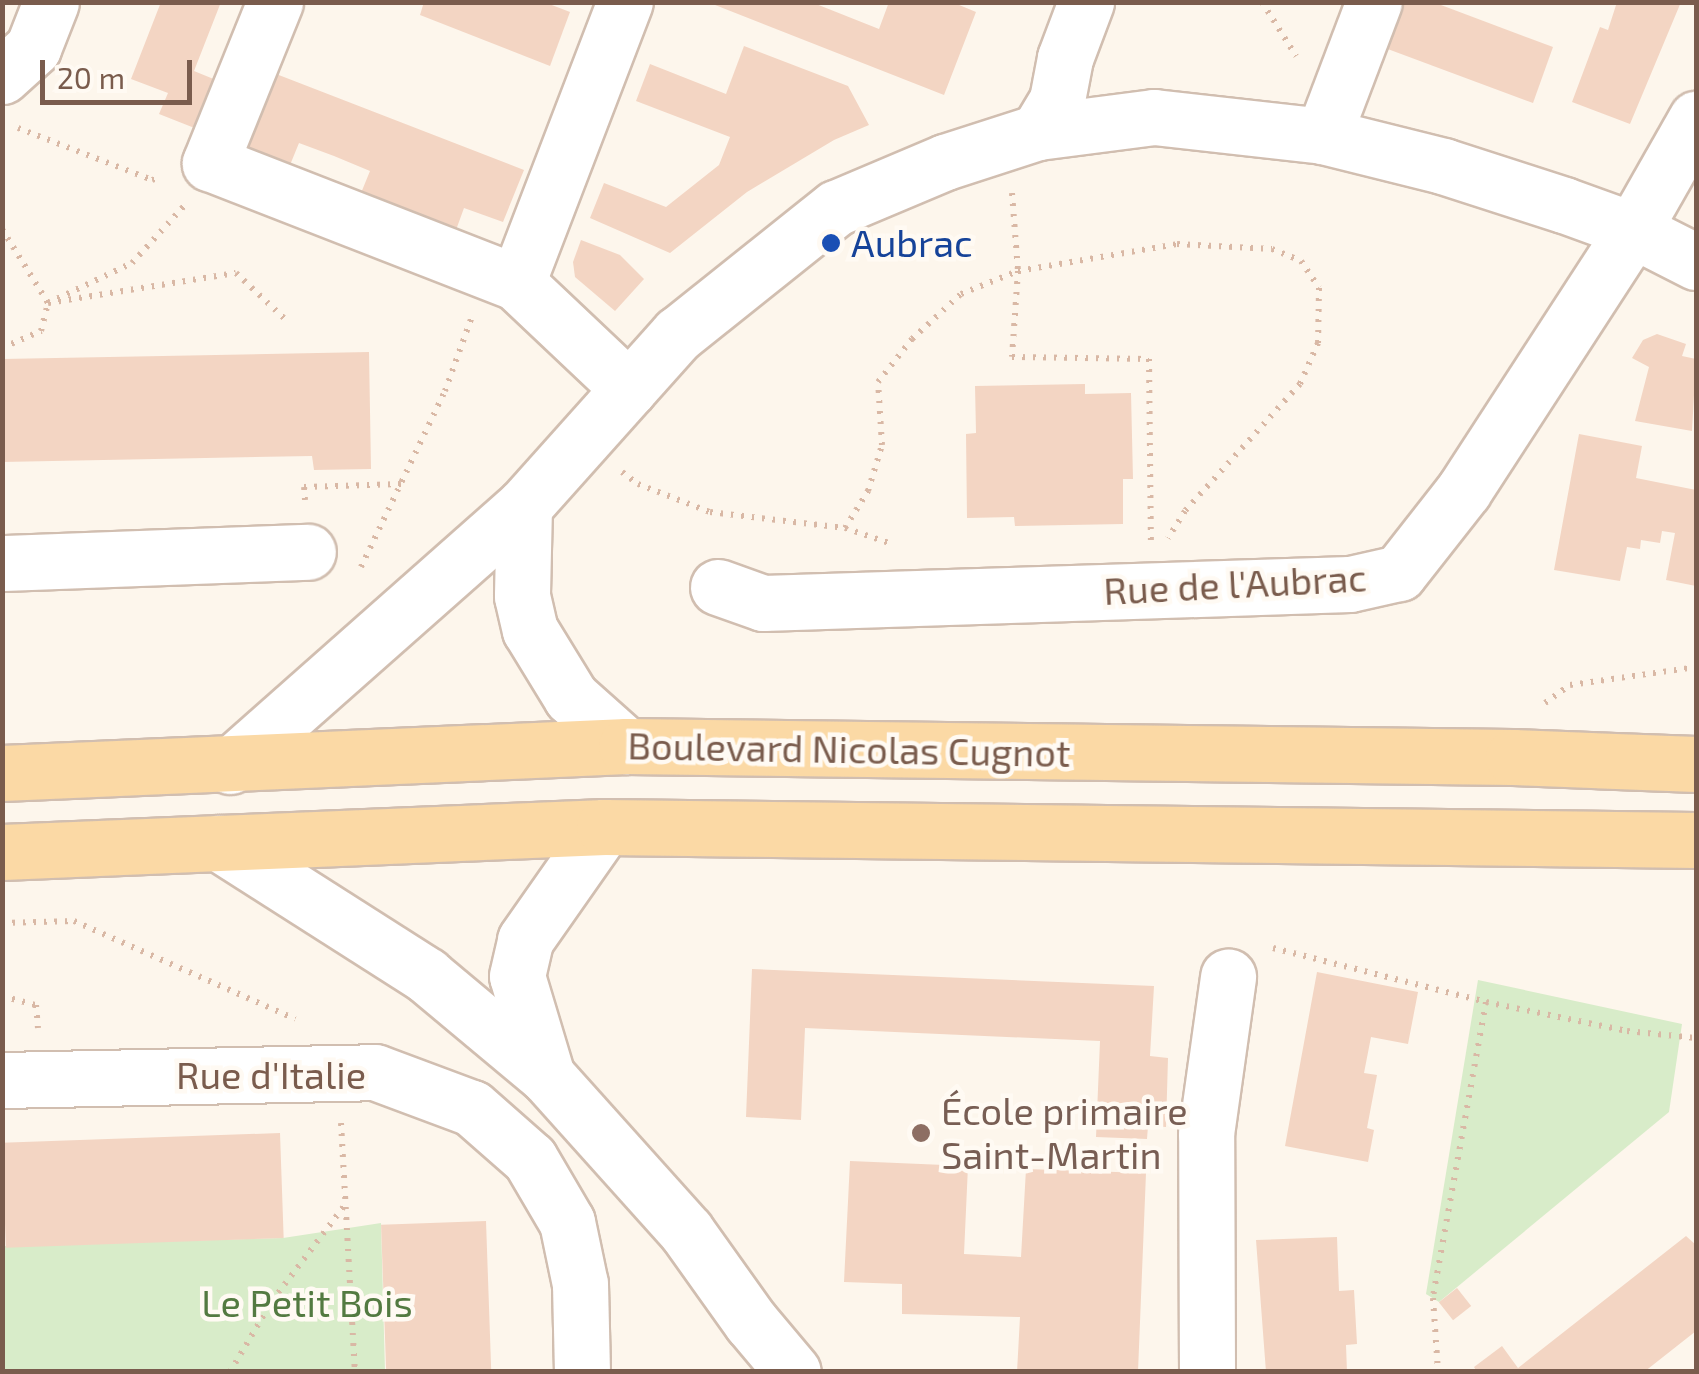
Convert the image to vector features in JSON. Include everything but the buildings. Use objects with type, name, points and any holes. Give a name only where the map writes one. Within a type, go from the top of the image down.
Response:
[{"type":"main road","name":"Boulevard Nicolas Cugnot","points":[[2,773],[626,746],[1513,756],[1696,764]]},
{"type":"main road","points":[[2,852],[604,827],[1696,840]]},
{"type":"street","points":[[2,76],[33,48],[52,2]]},
{"type":"street","points":[[275,2],[210,163],[503,277],[629,389]]},
{"type":"street","points":[[503,277],[625,2]]},
{"type":"street","points":[[1023,137],[1057,100],[1065,58],[1086,2]]},
{"type":"street","points":[[1323,136],[1374,2]]},
{"type":"street","points":[[230,766],[524,506],[678,334],[836,208],[945,162],[1023,137],[1154,117],[1323,136],[1443,166],[1633,230],[1696,262]]},
{"type":"street","name":"Rue de l'Aubrac","points":[[718,587],[763,604],[1145,579],[1350,584],[1399,572],[1464,490],[1633,230],[1696,119]]},
{"type":"street","points":[[524,506],[522,596],[530,630],[571,697],[626,746]]},
{"type":"street","points":[[2,562],[308,552]]},
{"type":"street","points":[[547,1076],[517,976],[525,940],[604,827]]},
{"type":"street","points":[[219,843],[426,975],[547,1076],[686,1230],[751,1322],[793,1372]]},
{"type":"street","points":[[1207,1372],[1206,1134],[1228,977]]},
{"type":"street","name":"Rue d'Italie","points":[[2,1080],[375,1072],[472,1108],[530,1159],[567,1222],[580,1284],[582,1372]]},
{"type":"path","points":[[2,122],[152,180],[210,163]]},
{"type":"path","points":[[1023,137],[1012,356],[1149,358],[1145,579]]},
{"type":"path","points":[[48,303],[132,263],[189,200],[210,163]]},
{"type":"path","points":[[2,229],[48,303],[41,332],[2,348]]},
{"type":"path","points":[[844,528],[868,491],[882,445],[878,382],[912,339],[962,294],[1018,271],[1177,244],[1272,248],[1300,261],[1320,288],[1318,343],[1300,384],[1185,510],[1145,579]]},
{"type":"path","points":[[48,303],[236,273],[285,319]]},
{"type":"path","points":[[401,484],[304,487],[309,574],[362,567],[503,277]]},
{"type":"path","points":[[582,442],[638,484],[710,512],[844,528],[900,546]]},
{"type":"path","points":[[1513,756],[1536,709],[1570,684],[1696,667]]},
{"type":"path","points":[[1228,977],[1266,946],[1486,1002],[1627,1031],[1696,1038]]},
{"type":"path","points":[[1438,1372],[1433,1298],[1486,1002]]},
{"type":"path","points":[[230,1372],[272,1301],[346,1204]]},
{"type":"green space","points":[[1478,980],[1682,1024],[1669,1112],[1439,1302],[1426,1294]]},
{"type":"green space","name":"Le Petit Bois","points":[[381,1223],[385,1371],[3,1371],[3,1246],[283,1238]]},
{"type":"place","name":"Aubrac","points":[[831,243]]},
{"type":"place","name":"École primaire Saint-Martin","points":[[921,1133]]}]
